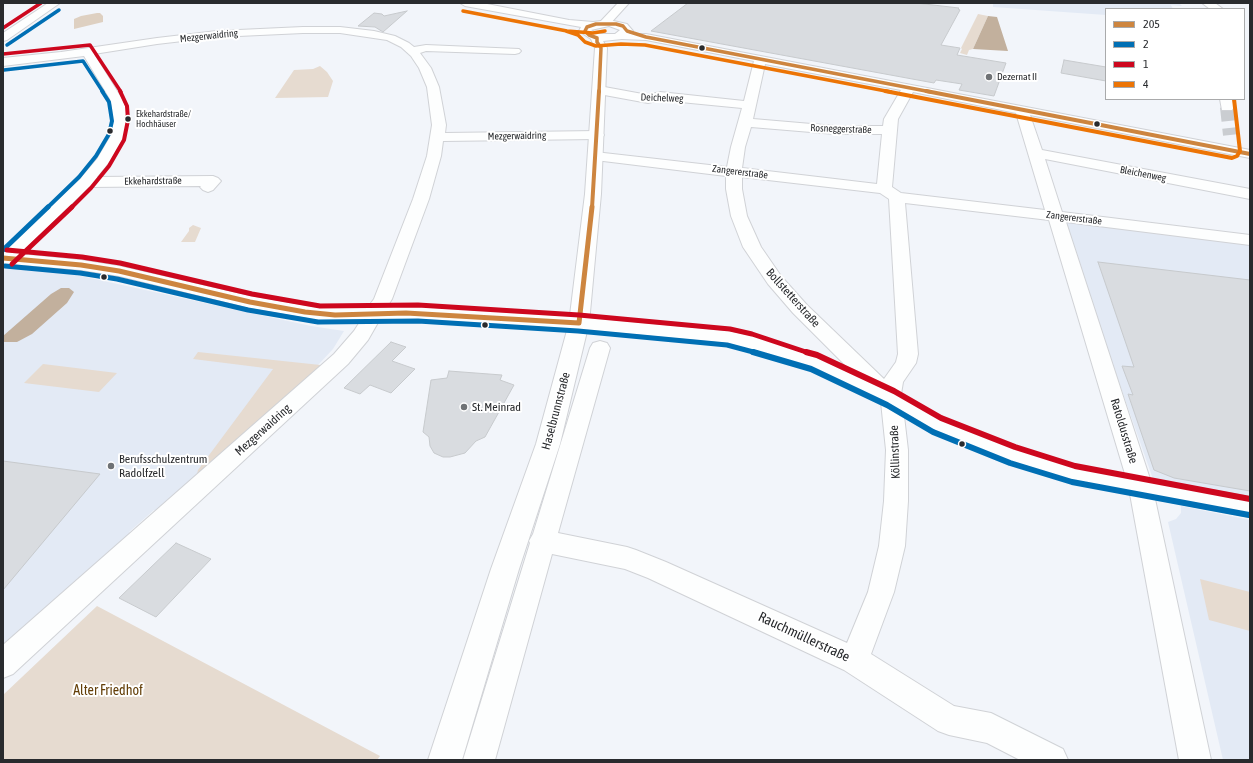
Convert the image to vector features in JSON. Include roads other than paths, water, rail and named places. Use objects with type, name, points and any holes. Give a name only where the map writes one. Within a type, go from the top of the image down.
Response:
[{"type":"main road","points":[[465,3],[589,27],[613,20],[623,26],[624,33],[602,41],[589,35],[585,31],[589,27]]},
{"type":"main road","name":"Haselbrunnstraße","points":[[445,760],[503,577],[548,444],[579,323],[591,222],[602,41]]},
{"type":"street","points":[[3,38],[56,3]]},
{"type":"street","points":[[613,20],[624,3]]},
{"type":"street","points":[[1207,3],[1216,8]]},
{"type":"street","points":[[3,19],[29,21]]},
{"type":"street","name":"Mezgerwaidring","points":[[3,62],[200,36],[303,30],[340,30],[374,34],[391,38],[406,45],[412,51],[425,68],[433,87],[438,114],[438,137],[421,199],[383,299],[361,335],[341,359],[3,664]]},
{"type":"street","points":[[624,33],[1250,154]]},
{"type":"street","points":[[412,51],[426,48],[515,51]]},
{"type":"street","points":[[4,259],[85,182],[103,161],[117,136],[120,120],[119,108],[116,99],[87,52]]},
{"type":"street","name":"Bollstetterstraße","points":[[760,59],[750,105],[738,147],[734,172],[734,189],[739,216],[750,241],[764,266],[800,309],[891,398]]},
{"type":"street","name":"Rosneggerstraße","points":[[745,122],[835,130],[890,130],[891,119],[909,88]]},
{"type":"street","name":"Deichelweg","points":[[599,90],[643,99],[663,96],[750,105]]},
{"type":"street","name":"Ratoldusstraße","points":[[1022,110],[1141,488],[1196,760]]},
{"type":"street","name":"Köllinstraße","points":[[854,660],[881,592],[892,546],[896,501],[897,450],[894,412],[891,398],[892,381],[903,369],[908,354],[891,193],[890,130]]},
{"type":"street","points":[[1230,135],[1232,150]]},
{"type":"street","name":"Mezgerwaidring","points":[[438,137],[597,136]]},
{"type":"street","name":"Bleichenweg","points":[[1036,153],[1250,194]]},
{"type":"street","name":"Zangererstraße","points":[[595,156],[734,172],[1056,216],[1250,240]]},
{"type":"street","name":"Ekkehardstraße","points":[[85,182],[213,181],[208,187]]},
{"type":"street","points":[[4,259],[81,265],[119,271],[282,309],[335,315],[406,313],[579,323],[706,334],[750,342],[814,362],[891,398],[938,425],[1012,455],[1073,474],[1141,488],[1250,507]]},
{"type":"street","name":"Haselbrunnstraße","points":[[479,760],[542,541],[600,348]]},
{"type":"street","name":"Rauchmüllerstraße","points":[[542,541],[627,558],[657,570],[854,660],[949,720],[991,728],[1052,760]]},
{"type":"tunnel","points":[[1227,107],[1230,135]]},
{"type":"place","name":"Dezernat II","points":[[989,77]]},
{"type":"place","name":"Ekkehardstraße/ Hochhäuser","points":[[128,119]]},
{"type":"place","name":"St. Meinrad","points":[[464,407]]},
{"type":"place","name":"Berufsschulzentrum Radolfzell","points":[[111,466]]},
{"type":"park label","name":"Alter Friedhof","points":[[108,691]]}]
